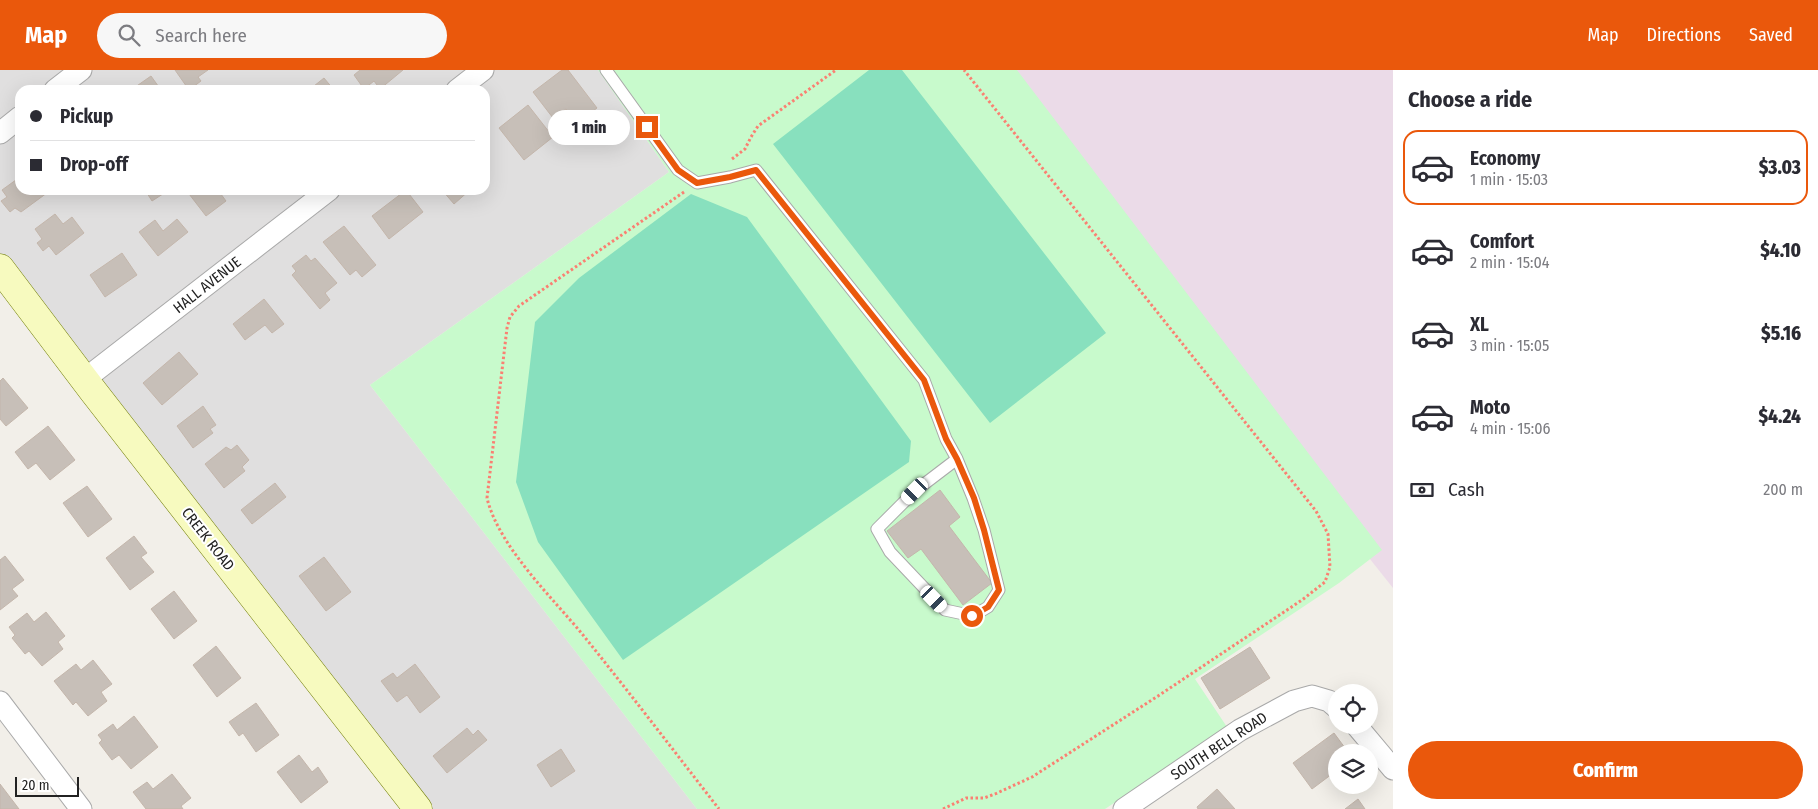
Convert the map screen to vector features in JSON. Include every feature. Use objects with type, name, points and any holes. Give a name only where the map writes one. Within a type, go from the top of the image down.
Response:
[{"type":"main road","name":"CREEK ROAD","points":[[0,268],[418,809]]},
{"type":"street","points":[[62,85],[81,70]]},
{"type":"street","points":[[464,85],[483,70]]},
{"type":"street","points":[[0,133],[15,121]]},
{"type":"street","name":"HALL AVENUE","points":[[85,380],[323,195]]},
{"type":"street","name":"SOUTH BELL ROAD","points":[[1124,809],[1240,730],[1294,701],[1312,696],[1328,702]]},
{"type":"street","points":[[0,702],[82,809]]},
{"type":"street","points":[[1364,734],[1393,769]]},
{"type":"lane","points":[[606,70],[678,170],[697,183],[756,170],[924,380],[946,439],[957,459],[974,498],[999,590],[988,607],[972,616],[945,610],[890,552],[877,529],[915,491],[957,459]]},
{"type":"path","points":[[729,160],[745,149],[758,126],[836,70]]},
{"type":"path","points":[[943,809],[966,798],[984,798],[996,794],[1032,776],[1158,696],[1302,600],[1325,582],[1330,566],[1328,534],[1316,511],[964,70]]},
{"type":"path","points":[[697,183],[519,306],[510,317],[507,328],[487,498],[490,510],[518,557],[584,636],[720,809]]},
{"type":"shaded area","points":[[0,70],[598,70],[669,172],[370,385],[697,809],[419,809],[0,268]]},
{"type":"shaded area","points":[[1000,70],[1393,70],[1393,588],[1017,115]]},
{"type":"green space","points":[[598,70],[1017,70],[1382,550],[1339,583],[1195,679],[1227,727],[1105,809],[697,809],[370,385],[669,172]]},
{"type":"green space","points":[[869,70],[902,70],[1106,333],[990,423],[773,144]]},
{"type":"green space","points":[[691,194],[747,217],[911,441],[909,462],[623,660],[538,542],[516,482],[535,322],[579,278]]},
{"type":"building","points":[[175,70],[208,70],[198,77],[201,81],[196,85],[186,85]]},
{"type":"building","points":[[360,70],[403,70],[385,85],[377,85],[374,81],[369,85],[361,85],[354,75]]},
{"type":"building","points":[[562,70],[568,70],[597,108],[577,123],[566,109],[553,118],[533,92]]},
{"type":"building","points":[[151,76],[157,85],[138,85]]},
{"type":"building","points":[[324,78],[330,85],[315,85]]},
{"type":"building","points":[[528,105],[553,137],[524,160],[499,128]]},
{"type":"building","points":[[15,181],[15,195],[44,195],[21,212],[15,208],[10,212],[1,201],[7,197],[2,190]]},
{"type":"building","points":[[148,195],[161,195],[152,201]]},
{"type":"building","points":[[190,195],[222,195],[226,201],[206,216]]},
{"type":"building","points":[[399,195],[410,195],[423,212],[389,239],[372,216]]},
{"type":"building","points":[[446,195],[464,195],[454,204]]},
{"type":"building","points":[[55,214],[63,224],[72,217],[84,233],[56,255],[49,246],[43,251],[37,243],[42,239],[35,229]]},
{"type":"building","points":[[177,219],[188,232],[158,256],[139,232],[155,220],[163,231]]},
{"type":"building","points":[[344,226],[376,265],[362,277],[356,270],[350,275],[323,242]]},
{"type":"building","points":[[122,253],[137,275],[105,297],[90,275]]},
{"type":"building","points":[[306,255],[311,261],[315,258],[337,283],[325,293],[330,300],[320,309],[292,275],[296,271],[292,266]]},
{"type":"building","points":[[264,299],[284,324],[272,333],[265,325],[245,340],[233,324]]},
{"type":"building","points":[[179,352],[198,374],[162,405],[143,383]]},
{"type":"building","points":[[3,378],[28,408],[6,426],[0,419],[0,381]]},
{"type":"building","points":[[203,406],[216,425],[210,429],[213,433],[193,448],[177,426]]},
{"type":"building","points":[[48,426],[75,460],[50,480],[36,463],[28,469],[15,452]]},
{"type":"building","points":[[237,445],[249,460],[242,467],[245,471],[224,488],[205,464],[226,447],[231,450]]},
{"type":"building","points":[[275,483],[286,497],[252,524],[241,510]]},
{"type":"building","points":[[87,486],[112,519],[88,537],[63,503]]},
{"type":"building","points":[[940,490],[960,517],[949,526],[992,583],[963,605],[921,549],[908,558],[887,531]]},
{"type":"building","points":[[134,536],[147,553],[141,557],[154,572],[130,590],[106,558]]},
{"type":"building","points":[[5,556],[24,580],[12,589],[18,596],[0,610],[0,560]]},
{"type":"building","points":[[324,557],[351,592],[326,611],[299,576]]},
{"type":"building","points":[[174,591],[197,621],[174,639],[151,609]]},
{"type":"building","points":[[46,612],[65,636],[58,642],[63,649],[42,666],[29,651],[25,654],[12,638],[15,635],[9,627],[27,613],[34,622]]},
{"type":"building","points":[[216,646],[241,678],[217,697],[193,665]]},
{"type":"building","points":[[1250,647],[1270,678],[1220,709],[1201,678]]},
{"type":"building","points":[[93,660],[112,684],[101,692],[107,701],[88,716],[76,702],[73,705],[54,681],[76,664],[81,670]]},
{"type":"building","points":[[415,664],[440,697],[420,713],[407,695],[397,702],[381,681],[393,673],[397,678]]},
{"type":"building","points":[[256,703],[279,735],[256,752],[243,733],[239,736],[229,722]]},
{"type":"building","points":[[134,716],[158,747],[131,769],[119,755],[112,760],[99,743],[102,740],[98,735],[113,724],[117,730]]},
{"type":"building","points":[[467,728],[473,735],[478,730],[487,740],[447,773],[433,756]]},
{"type":"building","points":[[1333,734],[1335,734],[1342,744],[1328,744],[1328,777],[1312,789],[1293,763]]},
{"type":"building","points":[[561,749],[575,771],[551,787],[537,765]]},
{"type":"building","points":[[299,755],[312,772],[318,767],[328,782],[301,803],[277,772]]},
{"type":"building","points":[[172,774],[191,798],[181,806],[183,809],[146,809],[133,792],[147,782],[153,789]]},
{"type":"building","points":[[0,784],[19,809],[0,809]]},
{"type":"building","points":[[1217,789],[1235,809],[1198,809],[1197,807]]},
{"type":"building","points":[[1358,799],[1365,809],[1345,809]]},
{"type":"route","points":[[647,127],[678,170],[697,183],[756,170],[924,380],[946,439],[974,498],[999,590],[988,607],[972,616]]}]
